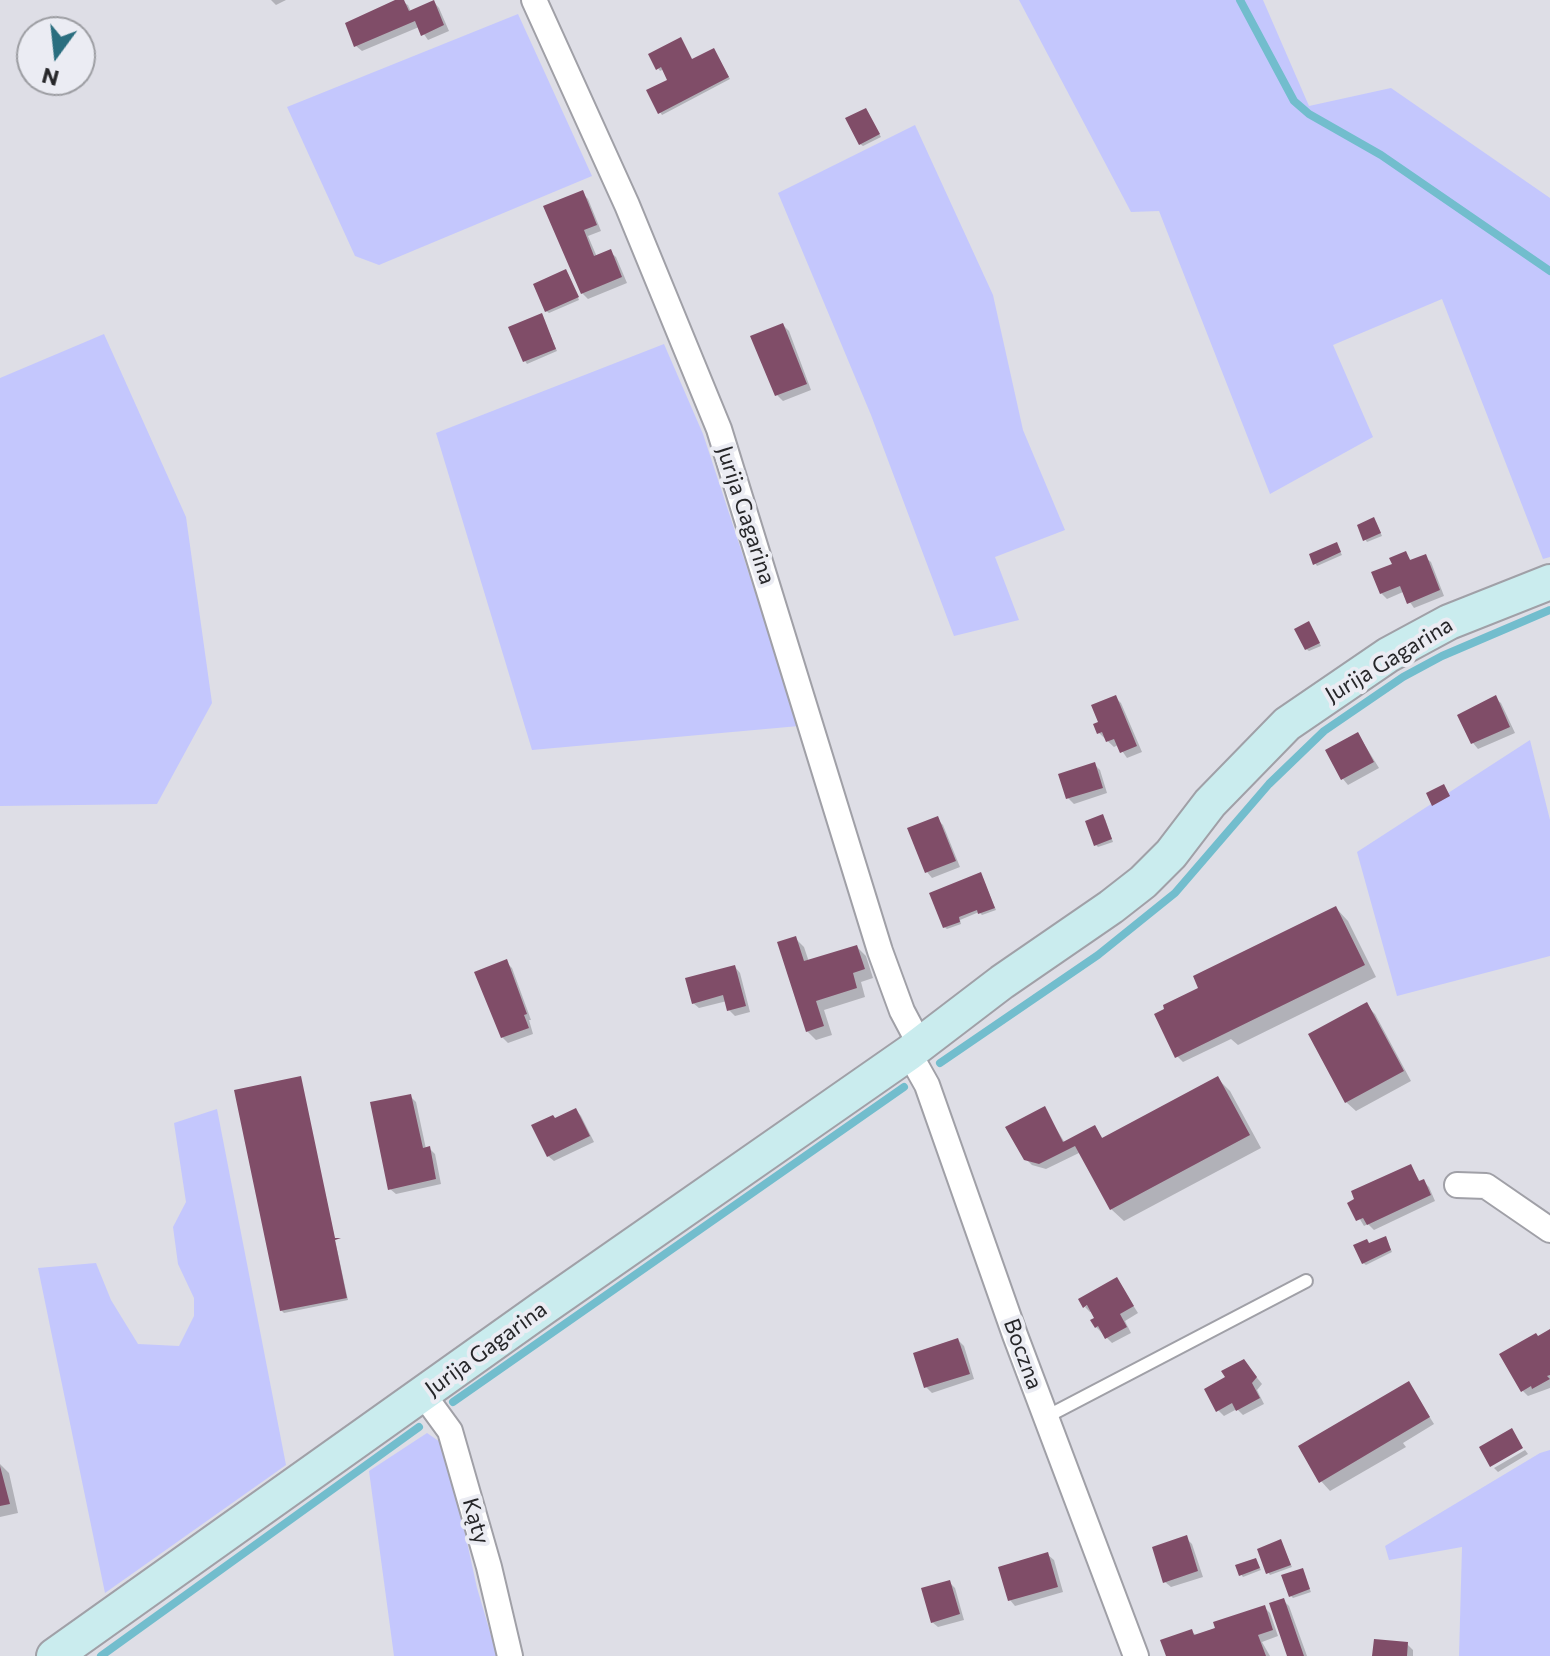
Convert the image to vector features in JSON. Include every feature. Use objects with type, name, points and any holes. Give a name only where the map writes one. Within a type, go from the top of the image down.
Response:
[{"type":"street","name":"Jurija Gagarina","points":[[534,0],[627,205],[719,429],[880,951],[914,1049]]},
{"type":"street","name":"Jurija Gagarina","points":[[54,1656],[914,1049],[1143,882],[1171,854],[1236,774],[1287,724],[1388,655],[1449,622],[1550,582]]},
{"type":"street","name":"Boczna","points":[[914,1049],[1046,1417],[1136,1656]]},
{"type":"street","points":[[1457,1185],[1486,1186],[1550,1230]]},
{"type":"street","name":"Kąty","points":[[423,1394],[450,1431],[489,1567],[510,1656]]},
{"type":"lane","points":[[1046,1417],[1306,1281]]},
{"type":"shaded area","points":[[1019,0],[1263,0],[1309,106],[1391,88],[1550,198],[1550,557],[1543,559],[1442,299],[1333,345],[1373,437],[1270,494],[1159,211],[1131,212]]},
{"type":"shaded area","points":[[518,14],[592,176],[379,265],[355,256],[287,107]]},
{"type":"shaded area","points":[[915,125],[993,295],[1023,430],[1065,530],[995,557],[1019,620],[954,636],[871,415],[778,193]]},
{"type":"shaded area","points":[[104,334],[186,517],[212,703],[157,804],[0,806],[0,378]]},
{"type":"shaded area","points":[[664,344],[703,434],[799,726],[532,750],[436,433]]},
{"type":"shaded area","points":[[1530,740],[1550,820],[1550,956],[1397,996],[1357,852]]},
{"type":"shaded area","points":[[217,1109],[286,1465],[105,1593],[38,1268],[96,1263],[111,1300],[138,1344],[179,1346],[194,1316],[194,1298],[178,1264],[173,1227],[186,1202],[174,1123]]},
{"type":"shaded area","points":[[427,1433],[446,1446],[477,1588],[497,1656],[394,1656],[369,1471]]},
{"type":"shaded area","points":[[1550,1450],[1550,1656],[1459,1656],[1462,1547],[1389,1560],[1385,1546],[1540,1453]]},
{"type":"building","points":[[395,0],[404,0],[409,11],[434,0],[444,25],[421,36],[415,21],[354,47],[345,23]]},
{"type":"building","points":[[681,37],[692,59],[714,48],[729,77],[658,114],[646,90],[667,80],[661,67],[656,70],[648,54]]},
{"type":"building","points":[[866,108],[880,134],[859,145],[845,118]]},
{"type":"building","points":[[583,190],[597,225],[584,230],[594,256],[611,249],[622,277],[581,294],[543,206]]},
{"type":"building","points":[[566,269],[579,297],[545,312],[533,284]]},
{"type":"building","points":[[542,313],[556,349],[523,362],[508,327]]},
{"type":"building","points":[[783,323],[807,384],[775,396],[750,336]]},
{"type":"building","points":[[1374,517],[1381,533],[1363,541],[1357,525]]},
{"type":"building","points":[[1337,542],[1341,552],[1313,565],[1309,554]]},
{"type":"building","points":[[1406,551],[1410,560],[1426,554],[1440,590],[1407,604],[1400,586],[1380,594],[1371,572],[1392,564],[1389,558]]},
{"type":"building","points":[[1309,621],[1320,643],[1305,650],[1294,629]]},
{"type":"building","points":[[1116,695],[1137,746],[1120,753],[1114,739],[1106,742],[1102,732],[1097,734],[1093,724],[1098,722],[1091,705]]},
{"type":"building","points":[[1496,695],[1510,727],[1471,744],[1457,715]]},
{"type":"building","points":[[1358,732],[1374,762],[1341,780],[1325,750]]},
{"type":"building","points":[[1095,762],[1103,788],[1066,799],[1058,774]]},
{"type":"building","points":[[1444,784],[1450,796],[1432,806],[1426,793]]},
{"type":"building","points":[[1103,814],[1112,839],[1094,846],[1085,821]]},
{"type":"building","points":[[938,816],[956,861],[925,873],[907,828]]},
{"type":"building","points":[[981,872],[995,908],[978,914],[977,910],[959,917],[960,922],[943,928],[929,893]]},
{"type":"building","points":[[1336,906],[1365,965],[1175,1058],[1154,1014],[1164,1009],[1163,1005],[1198,988],[1193,976]]},
{"type":"building","points":[[796,936],[804,961],[857,945],[865,969],[853,973],[857,988],[816,1001],[824,1026],[806,1032],[777,942]]},
{"type":"building","points":[[507,959],[529,1028],[501,1038],[474,972]]},
{"type":"building","points":[[735,965],[746,1006],[727,1011],[723,995],[692,1004],[685,978]]},
{"type":"building","points":[[1367,1002],[1404,1071],[1345,1103],[1308,1034]]},
{"type":"building","points":[[301,1076],[335,1238],[341,1238],[335,1240],[347,1298],[280,1311],[234,1090]]},
{"type":"building","points":[[1218,1076],[1250,1135],[1110,1210],[1075,1146],[1039,1164],[1024,1160],[1005,1127],[1045,1106],[1063,1142],[1095,1125],[1102,1138]]},
{"type":"building","points":[[411,1094],[423,1148],[430,1146],[436,1179],[388,1190],[370,1102]]},
{"type":"building","points":[[576,1108],[590,1136],[547,1157],[531,1125]]},
{"type":"building","points":[[1411,1164],[1419,1181],[1424,1179],[1431,1195],[1367,1225],[1363,1218],[1356,1221],[1347,1203],[1354,1199],[1351,1191]]},
{"type":"building","points":[[1386,1236],[1391,1250],[1362,1264],[1353,1245]]},
{"type":"building","points":[[1117,1277],[1134,1306],[1120,1314],[1127,1327],[1105,1339],[1098,1326],[1095,1328],[1090,1320],[1094,1318],[1087,1305],[1083,1308],[1078,1299]]},
{"type":"building","points":[[1550,1329],[1550,1375],[1547,1376],[1550,1379],[1521,1392],[1499,1354],[1536,1333],[1538,1336]]},
{"type":"building","points":[[958,1338],[970,1374],[924,1388],[913,1353]]},
{"type":"building","points":[[1244,1359],[1257,1377],[1252,1383],[1260,1398],[1236,1411],[1232,1403],[1216,1412],[1204,1389],[1225,1377],[1221,1371]]},
{"type":"building","points":[[1409,1381],[1430,1417],[1319,1483],[1298,1446]]},
{"type":"building","points":[[1512,1428],[1523,1448],[1490,1467],[1479,1447]]},
{"type":"building","points":[[0,1466],[10,1504],[0,1506]]},
{"type":"building","points":[[1187,1535],[1198,1571],[1163,1583],[1152,1547]]},
{"type":"building","points":[[1281,1539],[1291,1565],[1266,1574],[1257,1549]]},
{"type":"building","points":[[1048,1552],[1058,1587],[1008,1601],[998,1567]]},
{"type":"building","points":[[1256,1558],[1260,1568],[1239,1576],[1235,1565]]},
{"type":"building","points":[[1303,1568],[1310,1589],[1289,1597],[1281,1575]]},
{"type":"building","points":[[950,1580],[960,1614],[931,1623],[921,1588]]},
{"type":"building","points":[[1284,1598],[1304,1656],[1287,1656],[1269,1603]]},
{"type":"building","points":[[1265,1605],[1273,1630],[1258,1635],[1266,1656],[1166,1656],[1160,1640],[1192,1629],[1194,1635],[1215,1628],[1213,1622]]},
{"type":"building","points":[[1374,1639],[1408,1642],[1407,1656],[1372,1656]]},
{"type":"waterway","points":[[1240,0],[1294,101],[1309,114],[1381,155],[1550,271]]},
{"type":"waterway","points":[[940,1063],[1098,955],[1175,893],[1269,784],[1324,731],[1403,677],[1442,656],[1550,610]]},
{"type":"waterway","points":[[453,1402],[904,1087]]},
{"type":"waterway","points":[[101,1656],[419,1427]]}]
